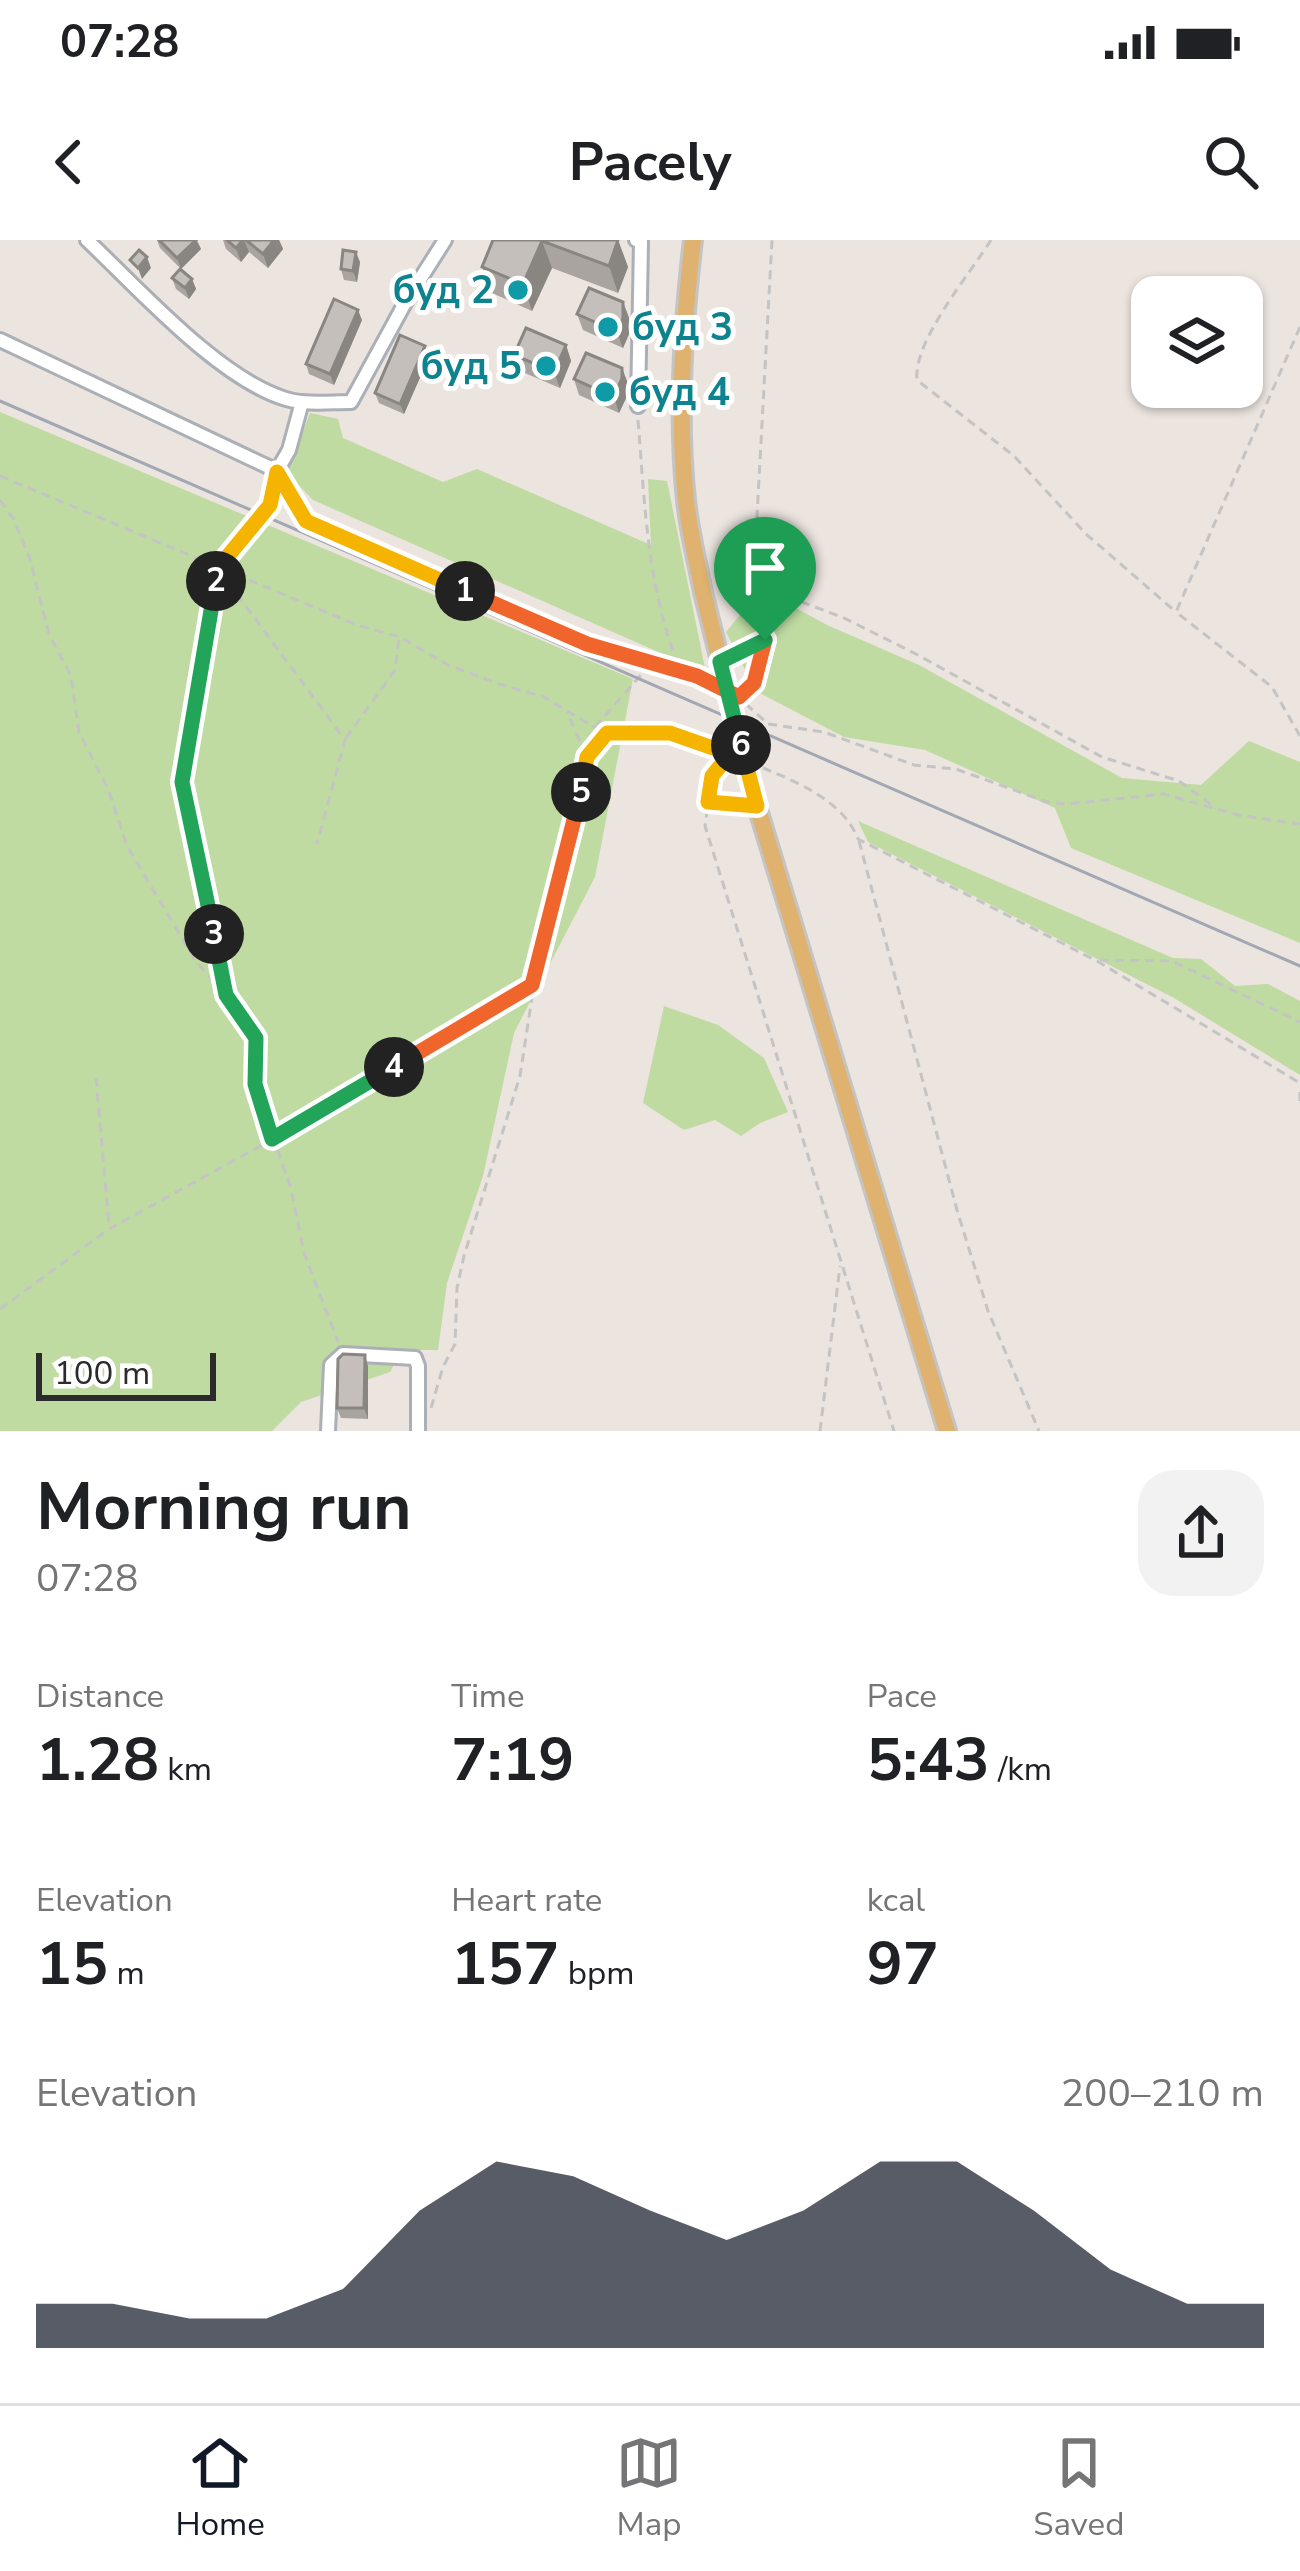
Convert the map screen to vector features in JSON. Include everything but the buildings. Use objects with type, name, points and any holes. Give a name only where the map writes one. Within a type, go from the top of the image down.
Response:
[{"type":"main road","points":[[693,240],[684,319],[681,417],[686,503],[703,592],[755,799],[947,1431]]},
{"type":"street","points":[[88,240],[226,367],[272,394],[302,403],[351,402],[404,303],[445,240]]},
{"type":"street","points":[[638,406],[640,240]]},
{"type":"street","points":[[0,340],[277,472],[290,451],[302,403]]},
{"type":"street","points":[[328,1431],[331,1365],[343,1354],[409,1356],[417,1362],[418,1431]]},
{"type":"path","points":[[772,240],[757,516],[758,532],[772,565],[773,591],[754,683],[739,697],[768,724],[824,732],[914,765],[956,769],[1047,802],[1163,794],[1220,811],[1300,824]]},
{"type":"path","points":[[991,240],[926,341],[916,380],[1014,456],[1086,534],[1272,687],[1300,736]]},
{"type":"path","points":[[1176,612],[1300,327]]},
{"type":"path","points":[[638,406],[648,551],[666,633],[681,671]]},
{"type":"path","points":[[226,995],[182,782],[218,568],[270,505],[277,472]]},
{"type":"path","points":[[277,472],[306,521],[587,644],[723,686]]},
{"type":"path","points":[[0,476],[358,625],[400,637],[448,664],[544,697],[607,733],[670,733],[744,760]]},
{"type":"path","points":[[0,500],[29,556],[49,634],[70,676],[79,732],[108,789],[127,845],[195,960],[256,1038],[255,1084],[291,1189],[304,1253],[343,1354]]},
{"type":"path","points":[[218,568],[345,740]]},
{"type":"path","points":[[773,591],[844,618],[916,654],[1102,757],[1179,781],[1220,811]]},
{"type":"path","points":[[317,844],[345,740],[395,670],[400,637]]},
{"type":"path","points":[[720,662],[765,640]]},
{"type":"path","points":[[594,728],[650,664]]},
{"type":"path","points":[[566,710],[587,757]]},
{"type":"path","points":[[430,1414],[455,1344],[464,1256],[520,1076],[532,985],[587,757],[607,733]]},
{"type":"path","points":[[730,754],[712,776],[704,826],[894,1431]]},
{"type":"path","points":[[758,765],[825,800],[850,822],[858,839],[963,1230],[988,1311],[1039,1431]]},
{"type":"path","points":[[708,802],[755,799]]},
{"type":"path","points":[[858,839],[1097,961],[1300,1083]]},
{"type":"path","points":[[1097,961],[1172,962],[1300,1022]]},
{"type":"path","points":[[0,1310],[109,1229],[532,985]]},
{"type":"path","points":[[96,1078],[109,1229]]},
{"type":"path","points":[[1300,1091],[1300,1101]]},
{"type":"path","points":[[820,1431],[841,1263]]},
{"type":"path","points":[[417,1362],[446,1362]]},
{"type":"green space","points":[[0,412],[633,679],[595,877],[514,1033],[483,1176],[447,1283],[438,1350],[402,1350],[390,1372],[301,1402],[272,1431],[0,1431]]},
{"type":"green space","points":[[310,413],[338,419],[343,438],[443,482],[477,469],[651,545],[648,479],[667,481],[706,673],[313,500],[287,473]]},
{"type":"green space","points":[[761,589],[827,625],[919,665],[1122,778],[1201,785],[1249,741],[1300,762],[1300,943],[1071,848],[1055,808],[925,750],[844,737],[756,691],[726,632]]},
{"type":"green space","points":[[858,821],[1173,958],[1201,959],[1235,986],[1268,984],[1300,1001],[1300,1075],[1174,998],[868,842]]},
{"type":"green space","points":[[664,1006],[718,1025],[764,1058],[788,1112],[741,1136],[715,1120],[684,1130],[643,1103]]},
{"type":"railway","points":[[0,401],[1300,966]]},
{"type":"place","name":"буд 2","points":[[518,290]]},
{"type":"place","name":"буд 3","points":[[608,327]]},
{"type":"place","name":"буд 5","points":[[546,366]]},
{"type":"place","name":"буд 4","points":[[605,392]]},
{"type":"route","points":[[765,640],[720,662],[753,793],[757,806],[708,802],[712,776],[730,754],[670,733],[607,733],[587,757],[532,985],[272,1139],[255,1084],[256,1038],[226,995],[182,782],[218,568],[270,505],[277,472],[306,521],[616,655],[697,676],[723,686],[733,692],[739,697],[754,683],[765,640]]}]
